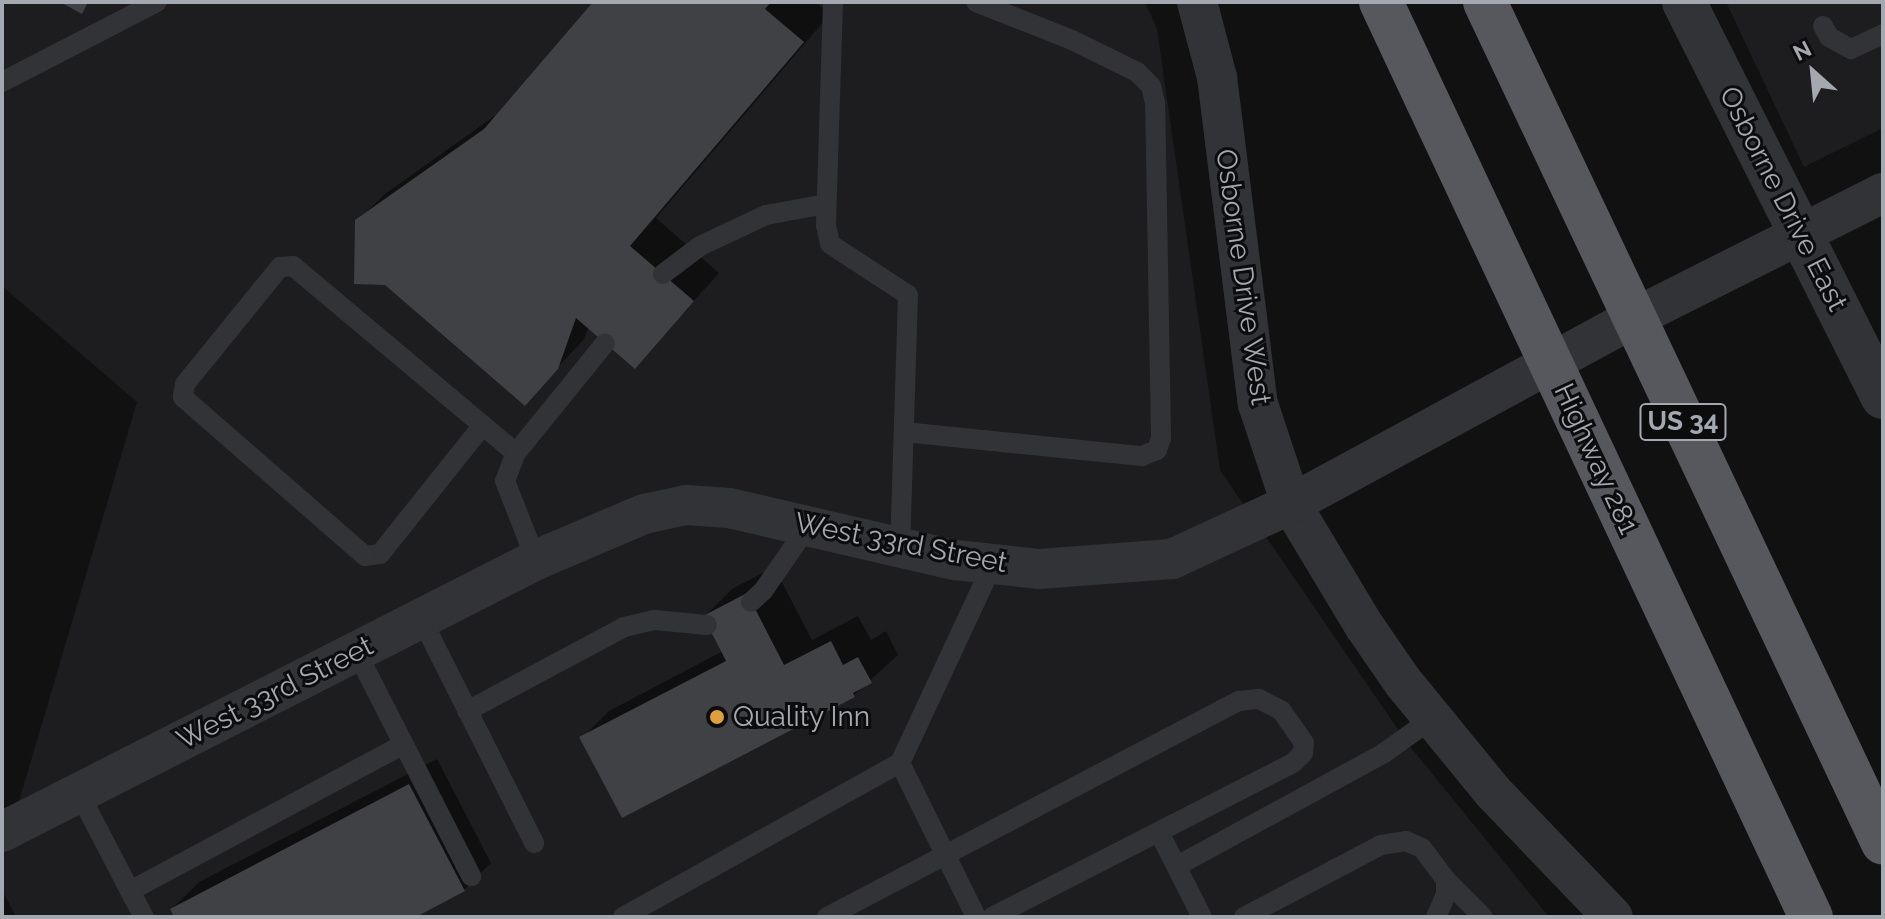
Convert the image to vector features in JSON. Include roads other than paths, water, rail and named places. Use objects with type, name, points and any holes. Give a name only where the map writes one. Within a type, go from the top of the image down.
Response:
[{"type":"highway","name":"Highway 281","points":[[1381,2],[1811,917]]},
{"type":"highway","name":"US 34","points":[[1485,2],[1883,843]]},
{"type":"street","name":"Osborne Drive West","points":[[1197,2],[1217,77],[1258,404],[1291,504],[1365,627],[1433,718],[1493,792],[1613,917]]},
{"type":"street","name":"Osborne Drive East","points":[[1684,2],[1883,397]]},
{"type":"street","name":"West 33rd Street","points":[[2,832],[536,560],[644,514],[686,505],[729,508],[955,560],[1039,569],[1172,559],[1291,504],[1634,318],[1883,193]]},
{"type":"lane","points":[[2,82],[157,2]]},
{"type":"lane","points":[[833,2],[826,204],[830,244],[908,295],[900,546]]},
{"type":"lane","points":[[904,432],[1142,456],[1157,450],[1161,438],[1155,103],[1151,86],[1137,72],[1085,47],[976,2]]},
{"type":"lane","points":[[1823,26],[1829,37],[1851,49],[1883,34]]},
{"type":"lane","points":[[663,274],[700,246],[766,215],[826,204]]},
{"type":"lane","points":[[483,425],[380,554],[365,556],[183,397],[185,384],[280,267],[293,266],[483,425],[516,453]]},
{"type":"lane","points":[[536,560],[505,481],[516,453],[605,343]]},
{"type":"lane","points":[[751,602],[763,591],[808,526]]},
{"type":"lane","points":[[623,917],[900,763],[993,564]]},
{"type":"lane","points":[[421,618],[534,843]]},
{"type":"lane","points":[[467,711],[624,627],[655,620],[707,625]]},
{"type":"lane","points":[[356,651],[471,876]]},
{"type":"lane","points":[[827,917],[1239,701],[1259,699],[1281,710],[1304,743],[1303,753],[1293,763],[1160,834],[992,917]]},
{"type":"lane","points":[[1177,866],[1384,753],[1433,718]]},
{"type":"lane","points":[[130,891],[402,745]]},
{"type":"lane","points":[[900,763],[976,917]]},
{"type":"lane","points":[[79,793],[144,917]]},
{"type":"lane","points":[[1160,834],[1202,917]]},
{"type":"lane","points":[[1244,917],[1390,843],[1406,841],[1422,848],[1446,880],[1483,917]]},
{"type":"lane","points":[[1436,917],[1446,895],[1446,880]]},
{"type":"place","name":"Quality Inn","points":[[717,717]]}]
